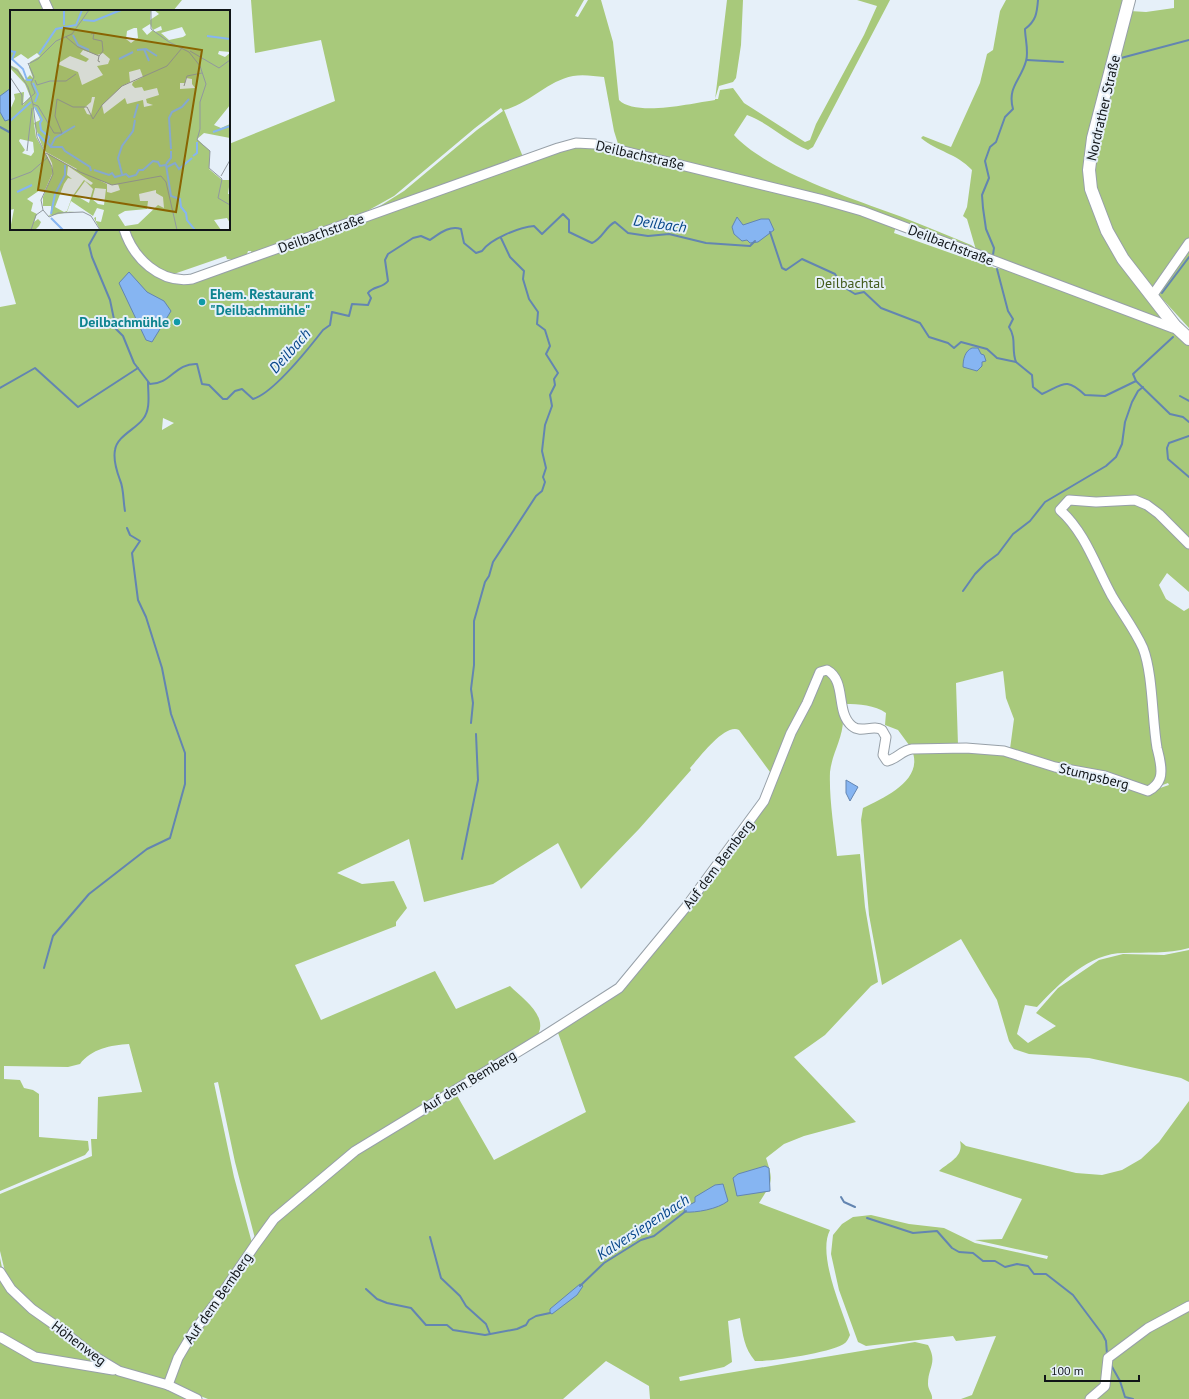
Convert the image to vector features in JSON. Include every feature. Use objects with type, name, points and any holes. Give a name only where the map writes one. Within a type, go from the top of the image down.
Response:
[{"type":"main road","name":"Nordrather Straße","points":[[1129,0],[1093,138],[1089,170],[1093,194],[1107,231],[1122,259],[1175,326],[1189,339]]},
{"type":"street","points":[[44,0],[49,10]]},
{"type":"street","name":"Deilbachstraße","points":[[124,230],[136,253],[152,269],[172,280],[192,279],[576,142],[595,144],[820,199],[862,211],[1173,328],[1175,326]]},
{"type":"street","points":[[1152,296],[1189,243]]},
{"type":"street","name":"Stumpsberg","points":[[774,780],[790,733],[807,703],[818,674],[824,670],[827,670],[835,676],[844,714],[848,722],[856,729],[876,728],[882,730],[886,737],[883,755],[887,761],[892,760],[904,751],[912,749],[972,748],[1004,751],[1055,767],[1105,776],[1148,791],[1154,788],[1160,777],[1160,763],[1153,726],[1148,666],[1143,648],[1107,586],[1080,533],[1069,518],[1060,510],[1069,500],[1096,502],[1135,500],[1147,505],[1159,514],[1189,544]]},
{"type":"street","name":"Auf dem Bemberg","points":[[168,1385],[178,1358],[194,1330],[215,1304],[274,1219],[355,1151],[620,988],[686,907],[744,829],[764,800],[774,780]]},
{"type":"street","name":"Höhenweg","points":[[0,1272],[11,1289],[32,1309],[94,1356],[119,1371],[168,1385],[197,1399]]},
{"type":"street","points":[[1090,1399],[1105,1386],[1108,1358],[1156,1323],[1189,1306]]},
{"type":"street","points":[[0,1337],[35,1357],[93,1368],[119,1371]]},
{"type":"green space","name":"Deilbachtal","points":[[0,0],[41,0],[46,10],[10,10],[10,230],[122,230],[127,242],[140,263],[158,277],[170,281],[182,282],[197,280],[559,150],[576,146],[594,147],[820,202],[896,226],[894,233],[976,262],[978,258],[994,268],[1005,269],[1174,332],[1189,345],[1189,592],[1167,573],[1159,585],[1166,599],[1184,611],[1189,608],[1189,948],[1165,952],[1111,954],[1087,964],[1065,979],[1037,1007],[1025,1005],[1017,1034],[1028,1043],[1056,1026],[1036,1013],[1058,988],[1099,960],[1123,954],[1164,955],[1189,950],[1189,1082],[1181,1078],[1089,1058],[1029,1054],[1014,1049],[1009,1041],[997,1000],[961,939],[882,985],[869,915],[861,820],[863,808],[901,786],[908,778],[913,769],[914,759],[911,748],[938,746],[1003,751],[1055,768],[1105,777],[1148,792],[1169,785],[1168,783],[1149,790],[1106,774],[1056,765],[1010,749],[1014,719],[1006,698],[1003,671],[956,683],[958,745],[909,745],[898,730],[885,725],[886,713],[882,710],[861,705],[845,704],[837,674],[831,667],[821,667],[816,674],[805,702],[789,732],[773,776],[739,730],[733,729],[727,731],[706,749],[690,768],[691,770],[639,829],[581,889],[558,843],[493,884],[424,902],[409,839],[337,873],[362,884],[394,881],[407,908],[396,922],[396,926],[295,965],[321,1020],[435,971],[456,1009],[510,986],[534,1010],[540,1025],[539,1032],[534,1040],[358,1147],[315,1181],[323,1182],[355,1155],[455,1092],[494,1160],[586,1112],[557,1030],[623,985],[681,916],[766,802],[777,777],[792,734],[821,673],[827,672],[832,675],[844,715],[842,731],[830,772],[831,803],[837,856],[860,854],[865,907],[878,982],[871,986],[825,1035],[794,1057],[856,1122],[804,1136],[784,1144],[766,1158],[771,1177],[769,1186],[759,1203],[830,1230],[827,1241],[829,1267],[832,1282],[850,1335],[845,1343],[829,1350],[787,1358],[755,1361],[746,1346],[740,1318],[728,1321],[732,1362],[724,1367],[679,1377],[680,1381],[915,1342],[928,1345],[931,1351],[932,1361],[928,1384],[932,1399],[650,1399],[649,1386],[606,1361],[563,1399],[208,1399],[177,1387],[173,1382],[174,1376],[193,1333],[217,1303],[257,1246],[235,1162],[218,1082],[214,1083],[234,1177],[252,1243],[224,1286],[189,1332],[168,1379],[163,1380],[148,1378],[110,1364],[34,1307],[7,1280],[0,1251],[0,1194],[92,1156],[91,1139],[97,1139],[98,1097],[142,1092],[129,1044],[115,1045],[96,1051],[80,1064],[68,1067],[4,1066],[4,1079],[20,1080],[24,1088],[33,1090],[39,1094],[39,1137],[88,1141],[89,1150],[85,1155],[0,1191],[0,307],[16,304],[0,250]],"holes":[[[163,418],[174,423],[162,430]]]},
{"type":"green space","points":[[46,0],[182,0],[174,10],[51,10]]},
{"type":"green space","points":[[251,0],[584,0],[575,16],[578,17],[588,0],[601,0],[613,42],[619,100],[627,105],[638,108],[665,108],[715,100],[718,99],[720,90],[733,88],[744,103],[805,142],[810,140],[816,124],[864,35],[877,6],[857,0],[890,0],[813,147],[808,150],[792,142],[755,118],[747,115],[734,135],[747,147],[763,158],[801,178],[974,247],[973,250],[903,223],[619,147],[614,131],[604,77],[581,75],[564,79],[546,87],[522,103],[504,110],[523,157],[372,211],[404,191],[477,130],[503,111],[501,108],[394,196],[353,219],[253,255],[251,251],[248,251],[246,257],[236,260],[227,259],[226,256],[168,276],[163,274],[136,249],[127,230],[230,230],[230,144],[335,101],[321,40],[255,53]]},
{"type":"green space","points":[[727,0],[743,0],[741,45],[736,78],[733,82],[719,86],[715,98]]},
{"type":"green space","points":[[1006,0],[1127,0],[1091,138],[1089,190],[1167,321],[976,250],[967,219],[963,216],[967,207],[972,170],[960,160],[934,147],[921,138],[923,136],[951,147],[980,83],[987,54],[993,50],[1000,11]]},
{"type":"green space","points":[[1174,0],[1189,0],[1189,239],[1151,291],[1144,283],[1103,213],[1092,170],[1108,95],[1130,11],[1146,12],[1174,8]]},
{"type":"green space","points":[[1189,246],[1189,328],[1157,293]]},
{"type":"green space","points":[[1189,1101],[1189,1399],[961,1399],[972,1395],[996,1336],[956,1341],[953,1336],[866,1346],[858,1342],[839,1290],[831,1254],[833,1235],[842,1224],[853,1217],[871,1215],[909,1224],[944,1228],[975,1243],[1047,1259],[1048,1256],[975,1240],[1002,1239],[1022,1199],[939,1171],[958,1155],[961,1147],[960,1141],[966,1146],[1076,1173],[1102,1175],[1122,1170],[1141,1159],[1159,1142]]},
{"type":"green space","points":[[0,1258],[6,1287],[104,1366],[192,1399],[0,1399]]},
{"type":"water","points":[[10,89],[10,119],[5,121],[0,112],[0,96]]},
{"type":"water","points":[[737,217],[743,225],[761,219],[769,219],[774,230],[758,242],[750,243],[747,240],[742,241],[734,234],[732,227]]},
{"type":"water","points":[[129,272],[147,292],[164,301],[171,311],[152,342],[146,340],[119,283]]},
{"type":"water","points":[[972,348],[978,348],[981,354],[984,355],[986,361],[982,362],[982,366],[977,371],[963,367],[965,356]]},
{"type":"water","points":[[846,780],[858,787],[850,801],[846,793]]},
{"type":"water","points":[[765,1166],[769,1168],[770,1191],[737,1196],[733,1178],[738,1174]]},
{"type":"water","points":[[723,1184],[728,1201],[724,1204],[707,1210],[684,1212],[685,1207],[695,1202],[695,1197],[715,1185]]},
{"type":"water","points":[[580,1284],[583,1286],[577,1295],[552,1314],[550,1313],[550,1309]]},
{"type":"waterway","points":[[993,255],[994,248],[986,229],[983,208],[982,195],[989,178],[985,161],[990,147],[996,142],[1005,117],[1013,109],[1013,89],[1024,68],[1027,57],[1025,29],[1032,23],[1037,9],[1038,0]]},
{"type":"waterway","points":[[1119,57],[1121,58],[1189,40]]},
{"type":"waterway","points":[[1027,60],[1063,62]]},
{"type":"waterway","name":"Deilbach","points":[[0,127],[10,132]]},
{"type":"waterway","name":"Deilbach","points":[[97,230],[89,245],[92,257],[110,300],[116,329],[123,336],[134,363],[150,384],[163,381],[183,367],[197,364],[202,384],[209,385],[223,399],[227,399],[235,391],[242,389],[253,399],[271,388],[291,369],[323,330],[330,325],[332,312],[349,316],[352,304],[368,305],[371,298],[368,293],[388,281],[385,260],[388,254],[413,238],[421,236],[430,240],[448,229],[457,228],[461,229],[464,243],[476,253],[482,251],[498,238],[521,229],[534,226],[542,234],[563,214],[569,220],[569,232],[592,243],[596,241],[615,222],[628,233],[648,236],[669,234],[706,243],[750,246],[755,241]]},
{"type":"waterway","name":"Deilbach","points":[[770,232],[782,268],[786,270],[802,259],[835,274],[842,286],[855,294],[864,292],[881,308],[920,323],[929,337],[948,343],[954,348],[961,342],[987,349],[997,358],[1016,362],[1032,375],[1033,387],[1042,394],[1060,385],[1069,384],[1079,389],[1085,395],[1105,396],[1136,381],[1170,414],[1183,417],[1189,422]]},
{"type":"waterway","points":[[471,723],[473,703],[471,689],[474,665],[474,621],[485,582],[489,576],[493,562],[536,496],[542,491],[545,482],[543,477],[546,468],[542,451],[545,425],[552,406],[550,395],[555,385],[554,379],[558,373],[546,354],[550,346],[545,330],[537,324],[538,312],[529,299],[523,279],[524,271],[510,257],[501,238]]},
{"type":"waterway","points":[[1162,293],[1189,257]]},
{"type":"waterway","points":[[997,269],[1008,311],[1013,319],[1009,327],[1013,336],[1016,362]]},
{"type":"waterway","points":[[1136,381],[1133,374],[1173,337]]},
{"type":"waterway","points":[[0,388],[35,368],[78,407],[138,368]]},
{"type":"waterway","points":[[125,511],[122,487],[115,462],[115,450],[119,441],[140,423],[146,415],[148,382]]},
{"type":"waterway","points":[[963,591],[975,574],[998,554],[1013,534],[1030,521],[1045,502],[1106,466],[1116,457],[1122,444],[1125,422],[1132,402],[1138,391],[1143,387]]},
{"type":"waterway","points":[[1180,396],[1189,401]]},
{"type":"waterway","name":"Deilbach","points":[[1189,436],[1169,443],[1167,448],[1168,459],[1189,477]]},
{"type":"waterway","points":[[44,968],[53,936],[89,894],[147,849],[170,838],[185,784],[185,753],[171,714],[162,668],[146,617],[138,600],[132,553],[140,541],[130,535],[127,528]]},
{"type":"waterway","points":[[462,859],[478,780],[476,734]]},
{"type":"waterway","name":"Kalversiepenbach","points":[[841,1197],[844,1202],[855,1207]]},
{"type":"waterway","name":"Kalversiepenbach","points":[[580,1286],[604,1263],[641,1240],[654,1236],[686,1211]]},
{"type":"waterway","name":"Kalversiepenbach","points":[[867,1218],[913,1233],[937,1231],[952,1248],[959,1252],[973,1253],[983,1261],[995,1261],[1005,1267],[1017,1264],[1028,1266],[1034,1274],[1046,1274],[1073,1295],[1103,1335],[1106,1341],[1107,1354]]},
{"type":"waterway","points":[[430,1237],[441,1278],[460,1296],[466,1306],[486,1324],[490,1334]]},
{"type":"waterway","name":"Kalversiepenbach","points":[[366,1289],[377,1299],[387,1303],[411,1308],[426,1325],[447,1325],[453,1330],[485,1335],[517,1329],[526,1325],[529,1320],[536,1316],[550,1313]]},
{"type":"waterway","name":"Kalversiepenbach","points":[[1111,1365],[1120,1381],[1125,1397],[1133,1399]]},
{"type":"place","name":"Ehem. Restaurant \"Deilbachmühle\"","points":[[202,302]]},
{"type":"place","name":"Deilbachmühle","points":[[177,322]]}]
